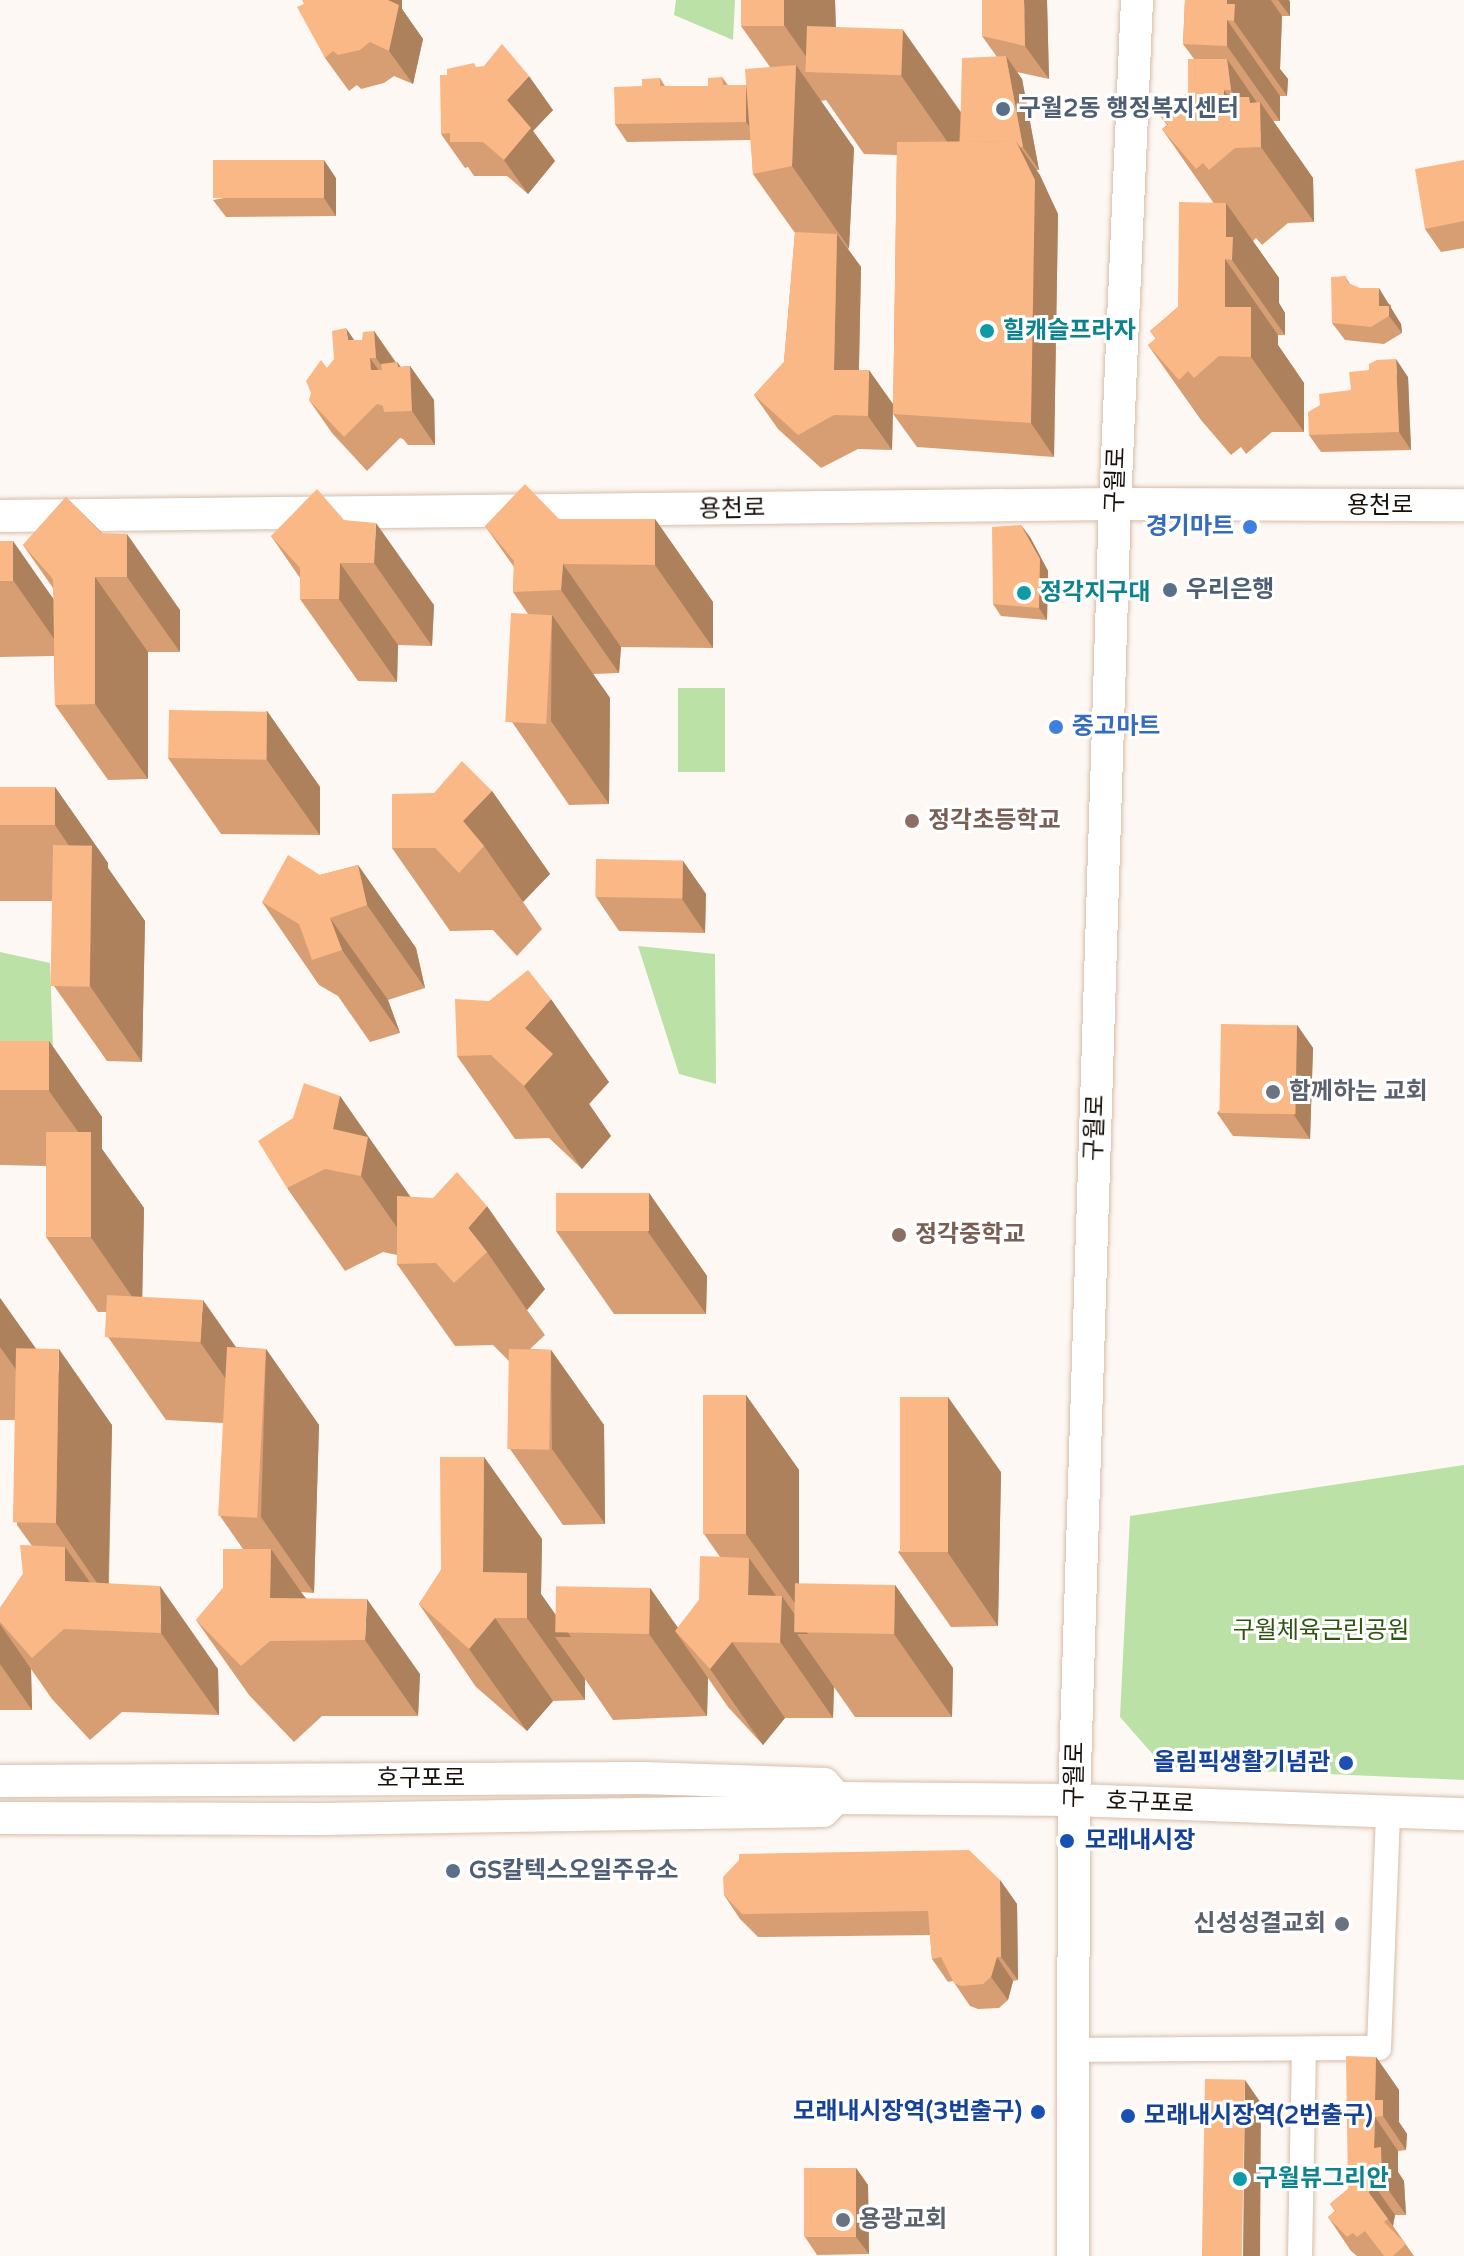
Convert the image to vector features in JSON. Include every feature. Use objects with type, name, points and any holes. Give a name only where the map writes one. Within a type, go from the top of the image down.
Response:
[{"type":"main road","name":"구월로","points":[[1073,2256],[1074,1800],[1115,504],[1137,0]]},
{"type":"main road","name":"용천로","points":[[0,516],[1115,504],[1464,505]]},
{"type":"main road","name":"호구포로","points":[[0,1781],[644,1778],[824,1784],[836,1798]]},
{"type":"main road","name":"호구포로","points":[[0,1818],[319,1819],[823,1811],[836,1798],[1074,1800],[1464,1814]]},
{"type":"street","points":[[1074,2050],[1379,2048],[1388,1812]]},
{"type":"street","points":[[1300,2256],[1304,2049]]},
{"type":"green space","points":[[676,0],[735,0],[733,40],[674,15]]},
{"type":"green space","points":[[678,688],[725,688],[725,772],[678,772]]},
{"type":"green space","points":[[638,946],[715,954],[716,1084],[679,1074]]},
{"type":"green space","points":[[0,952],[50,963],[53,1047],[0,1048]]},
{"type":"green space","name":"구월체육근린공원","points":[[1464,1465],[1464,1780],[1164,1767],[1120,1717],[1130,1516]]},
{"type":"building","points":[[302,0],[388,0],[399,5],[389,51],[370,42],[360,50],[338,55],[333,51],[325,58],[297,7],[304,4]]},
{"type":"building","points":[[741,0],[784,0],[784,26],[741,26]]},
{"type":"building","points":[[982,0],[1024,0],[1025,46],[982,36]]},
{"type":"building","points":[[1185,0],[1227,0],[1227,4],[1235,4],[1234,21],[1227,20],[1227,46],[1183,44]]},
{"type":"building","points":[[807,26],[903,29],[901,75],[805,72]]},
{"type":"building","points":[[502,44],[529,76],[507,100],[531,128],[504,160],[483,142],[450,142],[450,133],[441,134],[440,75],[447,75],[447,69],[474,63],[476,67],[484,66]]},
{"type":"building","points":[[1006,56],[1023,147],[1016,141],[960,142],[962,58]]},
{"type":"building","points":[[1188,59],[1227,59],[1231,90],[1224,90],[1224,98],[1231,104],[1238,104],[1238,97],[1249,97],[1250,103],[1260,102],[1261,147],[1235,148],[1209,170],[1203,163],[1196,169],[1162,129],[1168,125],[1160,116],[1188,92]]},
{"type":"building","points":[[796,65],[792,166],[753,174],[745,69]]},
{"type":"building","points":[[722,77],[723,85],[746,85],[746,122],[615,124],[614,87],[642,86],[642,79],[660,78],[660,86],[708,86],[708,78]]},
{"type":"building","name":"힐캐슬프라자","points":[[1016,141],[1035,180],[1031,423],[893,414],[897,142]]},
{"type":"building","points":[[213,160],[324,160],[324,198],[213,198]]},
{"type":"building","points":[[1464,160],[1464,221],[1425,229],[1415,169]]},
{"type":"building","points":[[1179,202],[1226,203],[1226,237],[1233,237],[1232,260],[1225,259],[1225,307],[1251,307],[1251,357],[1219,356],[1194,378],[1188,371],[1179,380],[1148,345],[1156,338],[1150,331],[1178,307]]},
{"type":"building","points":[[795,232],[837,234],[834,370],[869,370],[868,416],[834,415],[798,435],[754,395],[784,362]]},
{"type":"building","points":[[1345,276],[1348,283],[1360,288],[1379,288],[1379,306],[1389,306],[1389,316],[1371,327],[1332,323],[1331,277]]},
{"type":"building","points":[[346,328],[348,340],[362,340],[363,332],[374,331],[376,358],[370,358],[371,370],[382,370],[381,364],[397,362],[398,367],[410,366],[412,411],[384,412],[383,406],[377,404],[344,437],[309,400],[311,393],[306,381],[321,360],[327,368],[334,359],[332,331]]},
{"type":"building","points":[[1396,359],[1399,432],[1309,435],[1308,412],[1320,405],[1319,394],[1351,390],[1349,372],[1369,370],[1369,364],[1377,360]]},
{"type":"building","points":[[525,484],[559,519],[655,519],[655,565],[563,564],[561,590],[513,592],[514,561],[485,526]]},
{"type":"building","points":[[317,489],[344,520],[376,523],[374,563],[340,563],[339,599],[300,599],[300,568],[271,536]]},
{"type":"building","points":[[66,497],[101,533],[127,534],[127,577],[95,577],[95,704],[55,705],[53,579],[23,545]]},
{"type":"building","name":"정각지구대","points":[[1021,525],[1040,559],[1039,608],[993,604],[992,527]]},
{"type":"building","points":[[0,541],[13,541],[13,581],[0,581]]},
{"type":"building","points":[[511,613],[552,615],[546,724],[505,722]]},
{"type":"building","points":[[169,710],[267,712],[266,760],[168,758]]},
{"type":"building","points":[[462,761],[492,791],[463,821],[484,846],[459,873],[435,848],[392,848],[392,794],[434,793]]},
{"type":"building","points":[[0,787],[55,787],[55,825],[0,825]]},
{"type":"building","points":[[53,845],[92,846],[90,987],[51,986]]},
{"type":"building","points":[[288,855],[320,875],[358,865],[367,905],[330,918],[342,950],[312,960],[299,924],[262,902]]},
{"type":"building","points":[[596,859],[683,861],[682,899],[595,897]]},
{"type":"building","points":[[528,970],[551,999],[525,1028],[553,1054],[524,1086],[491,1055],[457,1056],[455,999],[489,1001]]},
{"type":"building","points":[[1221,1024],[1297,1025],[1295,1114],[1219,1113]]},
{"type":"building","points":[[0,1041],[49,1041],[49,1090],[0,1090]]},
{"type":"building","points":[[304,1083],[340,1096],[333,1129],[368,1137],[361,1176],[325,1169],[287,1188],[258,1141],[293,1118]]},
{"type":"building","points":[[46,1132],[91,1132],[91,1237],[46,1237]]},
{"type":"building","points":[[457,1172],[487,1206],[468,1228],[487,1252],[454,1283],[436,1263],[397,1264],[397,1196],[433,1198]]},
{"type":"building","points":[[556,1193],[649,1193],[649,1231],[556,1231]]},
{"type":"building","points":[[107,1295],[203,1300],[201,1342],[105,1337]]},
{"type":"building","points":[[227,1347],[266,1349],[257,1518],[218,1516]]},
{"type":"building","points":[[16,1348],[59,1349],[56,1523],[13,1522]]},
{"type":"building","points":[[509,1349],[551,1350],[549,1450],[507,1449]]},
{"type":"building","points":[[703,1395],[746,1395],[746,1534],[703,1534]]},
{"type":"building","points":[[900,1397],[948,1397],[948,1552],[900,1552]]},
{"type":"building","points":[[440,1457],[484,1457],[483,1572],[527,1573],[527,1618],[495,1618],[469,1649],[419,1604],[441,1570]]},
{"type":"building","points":[[20,1545],[65,1547],[65,1581],[160,1586],[161,1633],[64,1629],[32,1658],[0,1622],[0,1608],[23,1574]]},
{"type":"building","points":[[223,1549],[271,1549],[270,1598],[367,1599],[365,1640],[270,1641],[241,1666],[196,1620],[223,1588]]},
{"type":"building","points":[[700,1556],[749,1558],[748,1595],[782,1596],[780,1643],[732,1642],[710,1669],[675,1631],[699,1600]]},
{"type":"building","points":[[795,1583],[895,1585],[894,1634],[794,1632]]},
{"type":"building","points":[[556,1586],[650,1588],[649,1634],[555,1632]]},
{"type":"building","points":[[969,1850],[1000,1880],[1001,1957],[997,1957],[991,1977],[983,1984],[961,1986],[954,1983],[941,1957],[932,1959],[928,1911],[742,1914],[724,1895],[723,1877],[739,1860],[739,1854]]},
{"type":"building","points":[[1346,2056],[1376,2057],[1375,2100],[1383,2100],[1383,2116],[1375,2117],[1374,2148],[1381,2147],[1382,2181],[1371,2181],[1369,2193],[1388,2219],[1384,2222],[1406,2244],[1393,2256],[1384,2256],[1365,2231],[1357,2237],[1353,2233],[1347,2237],[1328,2217],[1336,2211],[1330,2204],[1348,2189]]},
{"type":"building","points":[[1205,2079],[1245,2080],[1242,2256],[1202,2256]]},
{"type":"building","points":[[804,2168],[856,2168],[856,2237],[804,2237]]},
{"type":"place","name":"구월2동 행정복지센터","points":[[1003,109]]},
{"type":"place","name":"힐캐슬프라자","points":[[987,331]]},
{"type":"place","name":"경기마트","points":[[1250,527]]},
{"type":"place","name":"우리은행","points":[[1170,590]]},
{"type":"place","name":"정각지구대","points":[[1024,593]]},
{"type":"place","name":"중고마트","points":[[1056,727]]},
{"type":"place","name":"정각초등학교","points":[[912,821]]},
{"type":"place","name":"함께하는 교회","points":[[1273,1092]]},
{"type":"place","name":"정각중학교","points":[[899,1235]]},
{"type":"place","name":"올림픽생활기념관","points":[[1346,1763]]},
{"type":"place","name":"모래내시장","points":[[1067,1841]]},
{"type":"place","name":"GS칼텍스오일주유소","points":[[453,1871]]},
{"type":"place","name":"신성성결교회","points":[[1342,1924]]},
{"type":"place","name":"모래내시장역(3번출구)","points":[[1038,2112]]},
{"type":"place","name":"모래내시장역(2번출구)","points":[[1128,2116]]},
{"type":"place","name":"구월뷰그리안","points":[[1240,2179]]},
{"type":"place","name":"용광교회","points":[[843,2220]]}]
